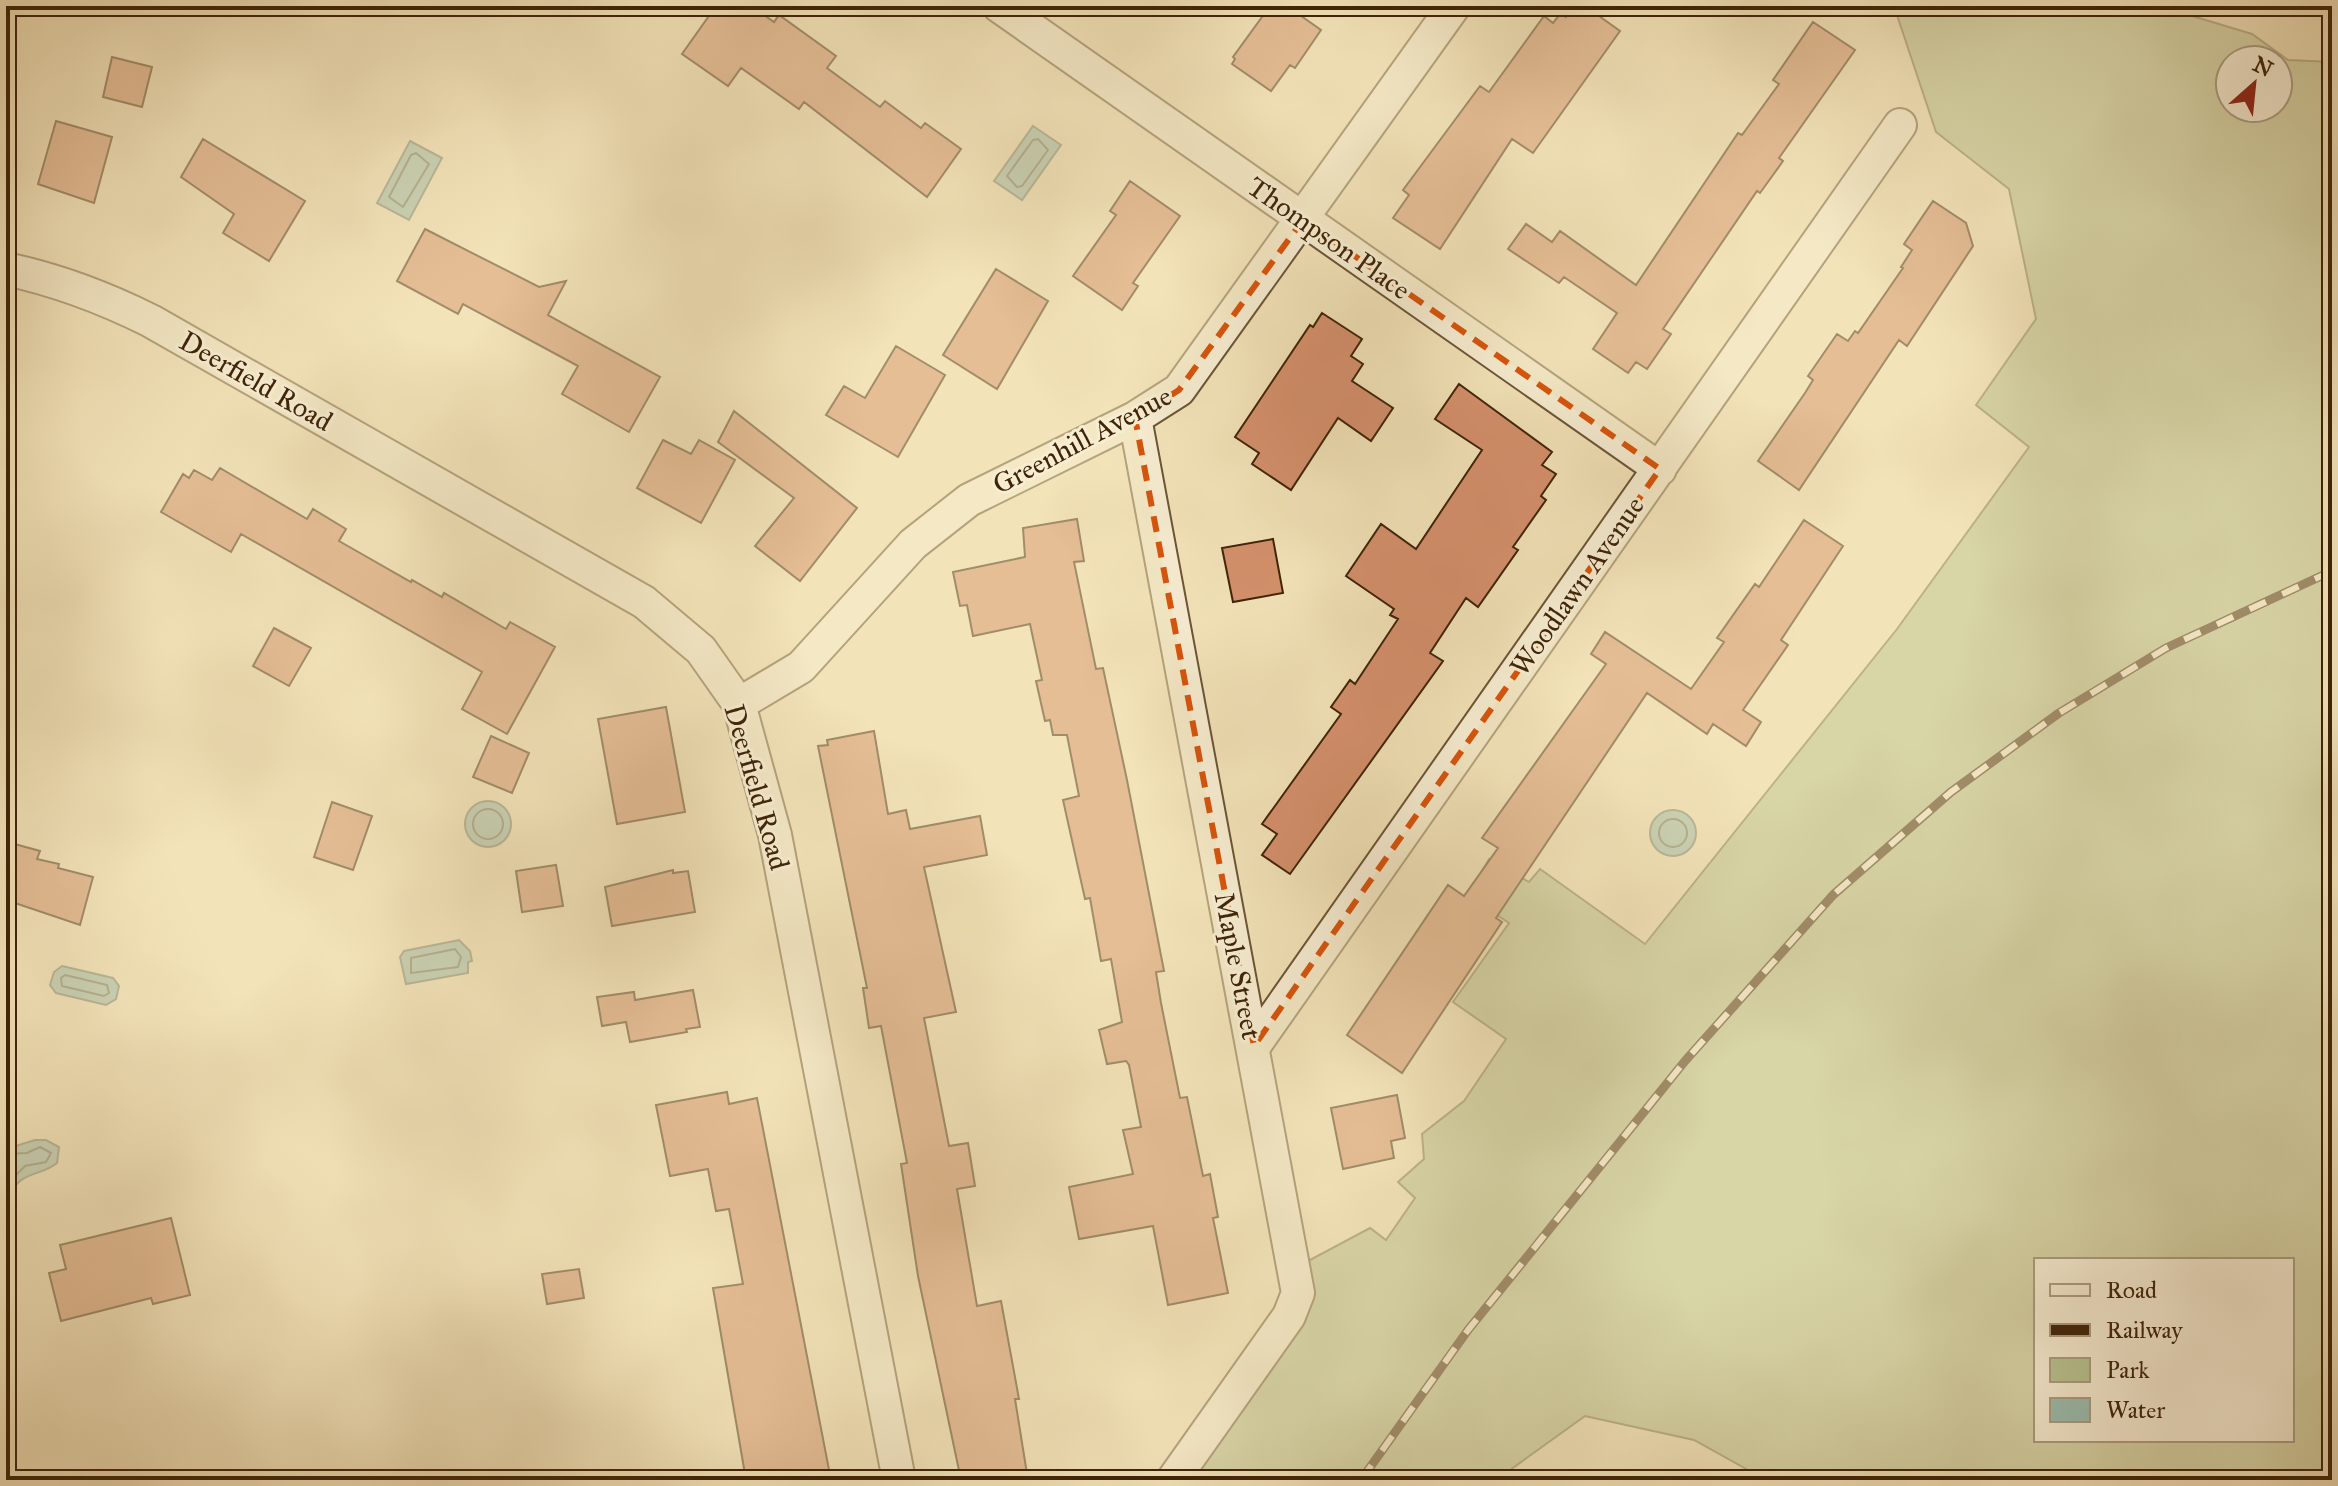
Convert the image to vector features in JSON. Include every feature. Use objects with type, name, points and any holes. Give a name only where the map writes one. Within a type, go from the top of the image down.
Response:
[{"type":"street","name":"Thompson Place","points":[[999,6],[1660,469]]},
{"type":"street","name":"Greenhill Avenue","points":[[739,704],[801,667],[913,544],[969,500],[1135,418],[1179,390],[1454,6]]},
{"type":"street","name":"Woodlawn Avenue","points":[[1254,1046],[1900,125]]},
{"type":"street","name":"Deerfield Road","points":[[6,269],[52,279],[104,297],[151,321],[644,602],[701,650],[739,704],[775,835],[899,1480]]},
{"type":"street","name":"Maple Street","points":[[1135,418],[1298,1293],[1289,1316],[1173,1480]]},
{"type":"highlighted area","points":[[1303,220],[1660,469],[1254,1046],[1135,418],[1179,390]]},
{"type":"green space","points":[[1894,6],[2159,6],[2252,34],[2266,44],[2214,44],[2214,124],[2294,124],[2294,60],[2332,62],[2332,1480],[1766,1480],[1694,1440],[1585,1416],[1496,1480],[1173,1480],[1289,1316],[1295,1268],[1370,1228],[1386,1240],[1415,1198],[1398,1182],[1424,1159],[1422,1134],[1464,1101],[1506,1039],[1453,1002],[1509,923],[1468,896],[1489,859],[1529,882],[1540,869],[1645,944],[1897,629],[2029,447],[1976,405],[2036,319],[2009,189],[1936,132]]},
{"type":"water","points":[[1033,126],[1061,145],[1022,200],[994,181]]},
{"type":"water","points":[[410,141],[442,158],[409,220],[377,203]]},
{"type":"water","points":[[488,801],[504,808],[511,824],[504,840],[488,847],[472,840],[465,824],[472,808]]},
{"type":"water","points":[[1673,810],[1689,817],[1696,833],[1689,849],[1673,856],[1657,849],[1650,833],[1657,817]]},
{"type":"water","points":[[459,940],[470,951],[472,961],[468,962],[468,973],[406,984],[400,957],[404,951]]},
{"type":"water","points":[[62,966],[113,978],[119,986],[116,999],[106,1005],[56,993],[50,985],[54,972]]},
{"type":"water","points":[[35,1140],[46,1140],[59,1147],[57,1163],[24,1178],[6,1198],[6,1149]]},
{"type":"building","points":[[716,6],[751,6],[774,22],[779,15],[836,56],[827,68],[880,107],[885,101],[921,128],[925,123],[961,149],[927,197],[804,102],[799,109],[741,68],[728,86],[682,54]]},
{"type":"building","points":[[1270,6],[1287,6],[1321,30],[1295,68],[1290,65],[1271,91],[1232,64],[1233,57]]},
{"type":"building","points":[[1574,6],[1585,6],[1620,31],[1533,153],[1512,139],[1440,249],[1393,218],[1409,195],[1403,190],[1480,86],[1489,92],[1544,16],[1553,23],[1560,14],[1566,17]]},
{"type":"building","points":[[1813,22],[1855,50],[1779,158],[1783,161],[1760,193],[1757,191],[1663,329],[1671,334],[1647,369],[1636,362],[1628,373],[1593,349],[1617,313],[1564,277],[1559,283],[1508,249],[1526,224],[1552,242],[1560,231],[1636,285],[1738,133],[1742,135],[1779,84],[1773,80]]},
{"type":"building","points":[[112,57],[152,67],[142,107],[103,97]]},
{"type":"building","points":[[56,121],[112,137],[94,203],[38,184]]},
{"type":"building","points":[[203,139],[305,201],[269,261],[223,233],[234,214],[181,177]]},
{"type":"building","points":[[1130,181],[1180,216],[1133,283],[1138,286],[1122,310],[1073,276],[1116,215],[1110,211]]},
{"type":"building","points":[[1933,201],[1966,223],[1973,246],[1907,346],[1899,340],[1799,490],[1758,461],[1805,393],[1813,380],[1808,376],[1837,334],[1848,341],[1855,331],[1858,333],[1903,268],[1912,250],[1904,244]]},
{"type":"building","points":[[425,229],[539,287],[566,281],[548,315],[660,377],[629,432],[562,394],[578,366],[463,304],[458,314],[397,281]]},
{"type":"building","points":[[996,269],[1048,301],[997,389],[943,355]]},
{"type":"building","points":[[1322,313],[1362,339],[1351,356],[1363,364],[1352,381],[1393,408],[1371,441],[1338,418],[1291,490],[1252,464],[1259,453],[1235,437],[1310,325],[1313,327]]},
{"type":"building","points":[[896,346],[945,375],[898,457],[826,415],[844,386],[865,398]]},
{"type":"building","points":[[1459,384],[1552,452],[1542,465],[1556,474],[1541,496],[1546,500],[1513,547],[1518,550],[1478,607],[1466,598],[1430,653],[1443,661],[1290,874],[1262,855],[1277,834],[1262,824],[1341,714],[1331,707],[1350,680],[1355,684],[1398,619],[1390,615],[1394,609],[1346,576],[1381,524],[1416,549],[1482,450],[1435,419]]},
{"type":"building","points":[[734,411],[857,508],[800,581],[755,546],[794,498],[718,442]]},
{"type":"building","points":[[663,440],[691,454],[699,440],[735,460],[701,523],[637,488]]},
{"type":"building","points":[[220,468],[307,519],[313,509],[346,529],[339,541],[411,582],[442,597],[444,593],[506,629],[510,622],[555,647],[507,734],[462,709],[482,672],[241,534],[231,552],[161,512],[183,474],[189,478],[194,470],[212,480]]},
{"type":"building","points":[[1077,519],[1084,561],[1074,562],[1096,669],[1103,668],[1127,780],[1164,971],[1156,972],[1161,1003],[1180,1098],[1187,1097],[1203,1176],[1210,1174],[1218,1217],[1213,1218],[1228,1293],[1168,1305],[1153,1226],[1079,1239],[1069,1187],[1133,1174],[1123,1130],[1141,1127],[1129,1065],[1126,1061],[1107,1064],[1099,1030],[1122,1022],[1111,959],[1101,961],[1090,898],[1085,899],[1063,800],[1079,796],[1067,735],[1053,735],[1050,720],[1045,721],[1036,681],[1042,680],[1030,624],[973,636],[967,605],[960,606],[953,572],[1025,557],[1023,528]]},
{"type":"building","points":[[1804,520],[1843,546],[1781,640],[1788,645],[1743,710],[1761,722],[1746,746],[1713,724],[1707,734],[1647,693],[1496,918],[1502,922],[1402,1073],[1347,1035],[1448,885],[1464,896],[1498,848],[1482,838],[1606,664],[1591,654],[1605,632],[1691,689],[1724,642],[1717,638],[1755,584],[1759,587]]},
{"type":"building","points":[[1273,539],[1283,593],[1233,602],[1222,548]]},
{"type":"building","points":[[274,628],[311,648],[289,686],[253,666]]},
{"type":"building","points":[[666,707],[685,812],[617,824],[598,719]]},
{"type":"building","points":[[874,731],[888,814],[906,810],[910,829],[980,816],[987,855],[924,867],[956,1012],[924,1018],[949,1146],[968,1143],[975,1186],[957,1189],[977,1306],[1001,1301],[1019,1399],[1015,1399],[1028,1480],[961,1480],[918,1276],[901,1164],[907,1163],[881,1026],[869,1028],[863,988],[867,988],[818,746],[828,745],[827,740]]},
{"type":"building","points":[[491,736],[529,753],[512,793],[473,777]]},
{"type":"building","points":[[332,802],[372,816],[353,870],[314,857]]},
{"type":"building","points":[[11,843],[40,851],[37,859],[59,864],[58,868],[93,877],[80,925],[6,900],[6,865]]},
{"type":"building","points":[[556,865],[563,906],[522,912],[516,871]]},
{"type":"building","points":[[673,870],[673,873],[688,871],[695,912],[612,926],[605,887]]},
{"type":"building","points":[[693,990],[700,1027],[630,1042],[626,1022],[602,1026],[597,997],[634,992],[635,1000]]},
{"type":"building","points":[[727,1092],[729,1104],[757,1098],[831,1480],[746,1480],[713,1288],[743,1284],[729,1209],[716,1211],[708,1169],[670,1176],[656,1105]]},
{"type":"building","points":[[1397,1095],[1405,1138],[1391,1141],[1394,1158],[1343,1169],[1331,1108]]},
{"type":"building","points":[[171,1218],[190,1295],[153,1304],[151,1298],[61,1321],[49,1273],[66,1269],[60,1245]]},
{"type":"building","points":[[579,1269],[584,1298],[547,1304],[542,1274]]},
{"type":"railway","points":[[1361,1480],[1468,1330],[1685,1061],[1833,895],[1951,792],[2059,713],[2166,648],[2332,571]]}]
